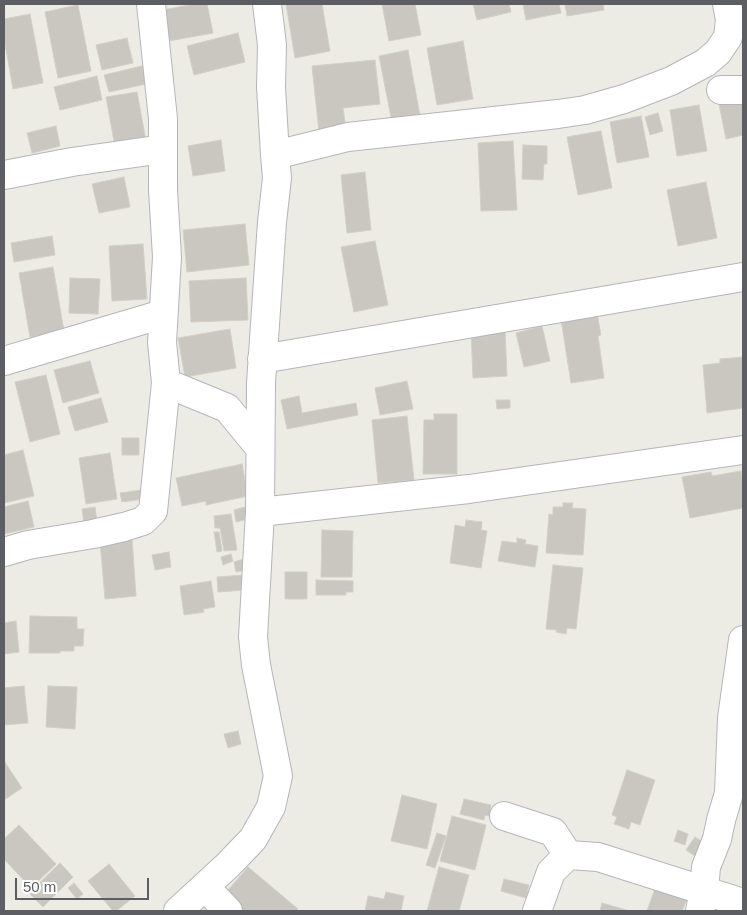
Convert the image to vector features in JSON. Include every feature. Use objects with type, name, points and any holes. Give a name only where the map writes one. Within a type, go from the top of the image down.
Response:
[{"type":"street","points":[[4,552],[28,544],[124,527],[143,521],[153,511],[166,383],[162,342],[167,257],[163,190],[163,120],[151,4]]},
{"type":"street","points":[[178,911],[253,839],[271,807],[278,776],[256,664],[253,637],[260,512],[262,359],[277,178],[271,87],[272,52],[267,4]]},
{"type":"street","points":[[274,155],[348,137],[558,114],[585,110],[624,99],[671,81],[704,63],[718,52],[728,37],[730,20],[727,4]]},
{"type":"street","points":[[727,4],[743,25]]},
{"type":"street","points":[[4,175],[72,162],[163,149]]},
{"type":"street","points":[[262,359],[743,278]]},
{"type":"street","points":[[4,361],[163,314]]},
{"type":"street","points":[[166,383],[228,408],[260,448]]},
{"type":"street","points":[[228,408],[261,389]]},
{"type":"street","points":[[260,512],[469,489],[743,450]]},
{"type":"street","points":[[702,901],[706,867],[718,839],[720,820],[729,793],[732,718],[743,640]]},
{"type":"street","points":[[504,816],[553,832],[568,855]]},
{"type":"street","points":[[537,911],[551,872],[568,855],[598,857],[702,901],[743,903]]},
{"type":"street","points":[[205,887],[228,911]]},
{"type":"building","points":[[195,4],[207,4],[213,33],[169,41],[163,10]]},
{"type":"building","points":[[286,4],[322,4],[330,51],[295,58]]},
{"type":"building","points":[[382,4],[415,4],[421,35],[389,41]]},
{"type":"building","points":[[473,4],[509,4],[511,12],[477,20]]},
{"type":"building","points":[[523,4],[559,4],[561,13],[526,20]]},
{"type":"building","points":[[565,4],[603,4],[604,10],[567,16]]},
{"type":"building","points":[[78,5],[91,71],[58,78],[45,12]]},
{"type":"building","points":[[30,14],[43,83],[13,89],[4,38],[4,19]]},
{"type":"building","points":[[238,33],[245,62],[194,75],[187,46]]},
{"type":"building","points":[[127,38],[133,63],[102,70],[96,45]]},
{"type":"building","points":[[463,41],[473,99],[437,105],[427,48]]},
{"type":"building","points":[[408,50],[420,116],[392,122],[379,56]]},
{"type":"building","points":[[375,60],[380,104],[343,108],[346,129],[319,132],[312,66]]},
{"type":"building","points":[[142,66],[146,84],[109,92],[104,75]]},
{"type":"building","points":[[97,76],[102,100],[60,110],[54,87]]},
{"type":"building","points":[[137,92],[146,141],[115,147],[106,97]]},
{"type":"building","points":[[743,99],[743,135],[726,139],[719,104]]},
{"type":"building","points":[[699,105],[707,151],[677,156],[670,110]]},
{"type":"building","points":[[658,113],[663,131],[650,135],[645,117]]},
{"type":"building","points":[[641,116],[649,157],[617,163],[610,122]]},
{"type":"building","points":[[56,126],[60,146],[32,153],[27,133]]},
{"type":"building","points":[[601,131],[612,188],[578,195],[567,137]]},
{"type":"building","points":[[221,140],[225,171],[193,176],[188,146]]},
{"type":"building","points":[[513,141],[517,210],[481,211],[478,143]]},
{"type":"building","points":[[523,145],[547,146],[547,164],[544,164],[543,180],[522,179]]},
{"type":"building","points":[[365,172],[371,230],[347,233],[341,175]]},
{"type":"building","points":[[124,177],[130,207],[99,213],[92,184]]},
{"type":"building","points":[[706,182],[717,238],[678,246],[667,190]]},
{"type":"building","points":[[245,224],[249,265],[187,272],[183,230]]},
{"type":"building","points":[[52,236],[55,255],[14,262],[11,243]]},
{"type":"building","points":[[375,241],[388,305],[354,312],[341,247]]},
{"type":"building","points":[[143,244],[147,299],[112,301],[109,246]]},
{"type":"building","points":[[53,267],[64,331],[30,337],[19,273]]},
{"type":"building","points":[[70,278],[100,279],[98,314],[69,313]]},
{"type":"building","points":[[246,278],[248,320],[191,322],[189,281]]},
{"type":"building","points":[[597,313],[601,335],[598,336],[604,378],[571,383],[561,319]]},
{"type":"building","points":[[542,326],[550,361],[524,367],[516,333]]},
{"type":"building","points":[[230,329],[236,368],[185,377],[178,338]]},
{"type":"building","points":[[505,330],[507,376],[473,378],[471,332]]},
{"type":"building","points":[[743,357],[743,408],[707,413],[703,365],[720,363],[720,359]]},
{"type":"building","points":[[90,361],[99,393],[63,403],[54,370]]},
{"type":"building","points":[[46,375],[60,434],[30,442],[15,382]]},
{"type":"building","points":[[407,381],[413,409],[380,415],[375,388]]},
{"type":"building","points":[[299,396],[302,413],[356,403],[358,415],[287,429],[281,400]]},
{"type":"building","points":[[101,398],[108,422],[75,431],[68,407]]},
{"type":"building","points":[[496,400],[510,400],[510,408],[497,409]]},
{"type":"building","points":[[434,414],[457,414],[457,474],[423,474],[424,420],[434,420]]},
{"type":"building","points":[[407,416],[414,480],[378,483],[372,420]]},
{"type":"building","points":[[122,438],[139,438],[139,455],[122,455]]},
{"type":"building","points":[[23,450],[34,496],[4,503],[4,455]]},
{"type":"building","points":[[110,453],[117,499],[86,504],[79,458]]},
{"type":"building","points":[[242,464],[248,496],[206,505],[206,501],[182,506],[176,478]]},
{"type":"building","points":[[741,471],[743,508],[690,518],[682,477],[711,472],[712,476]]},
{"type":"building","points":[[142,490],[144,499],[122,502],[120,493]]},
{"type":"building","points":[[28,501],[34,527],[4,534],[4,507]]},
{"type":"building","points":[[563,503],[573,503],[572,508],[586,509],[583,555],[546,553],[549,514],[553,515],[553,507],[563,507]]},
{"type":"building","points":[[95,507],[97,522],[84,523],[82,509]]},
{"type":"building","points":[[245,507],[248,519],[236,522],[234,510]]},
{"type":"building","points":[[231,514],[237,550],[224,551],[220,528],[215,528],[214,516]]},
{"type":"building","points":[[466,520],[482,522],[481,530],[487,531],[481,568],[450,563],[455,525],[465,527]]},
{"type":"building","points":[[322,530],[353,531],[352,577],[321,577]]},
{"type":"building","points":[[214,532],[219,532],[222,551],[217,552]]},
{"type":"building","points":[[132,538],[136,596],[105,599],[100,541]]},
{"type":"building","points":[[517,538],[526,540],[525,544],[538,546],[535,567],[498,561],[502,541],[517,543]]},
{"type":"building","points":[[169,552],[171,567],[155,570],[152,555]]},
{"type":"building","points":[[231,554],[233,561],[223,565],[221,557]]},
{"type":"building","points":[[244,559],[246,570],[236,572],[234,562]]},
{"type":"building","points":[[553,565],[583,568],[576,629],[567,628],[566,634],[556,632],[557,630],[546,629]]},
{"type":"building","points":[[285,572],[307,572],[307,599],[285,599]]},
{"type":"building","points":[[245,575],[246,590],[218,592],[217,577]]},
{"type":"building","points":[[316,580],[353,581],[353,592],[346,592],[346,595],[316,595]]},
{"type":"building","points":[[211,581],[215,607],[203,609],[204,612],[184,615],[180,586]]},
{"type":"building","points":[[30,616],[77,617],[77,629],[84,629],[83,646],[74,646],[74,651],[60,651],[60,653],[29,653]]},
{"type":"building","points":[[16,621],[19,652],[4,654],[4,623]]},
{"type":"building","points":[[24,686],[28,723],[4,725],[4,688]]},
{"type":"building","points":[[48,686],[77,687],[75,729],[46,727]]},
{"type":"building","points":[[238,731],[241,744],[228,748],[224,734]]},
{"type":"building","points":[[4,761],[22,788],[4,800]]},
{"type":"building","points":[[627,770],[655,780],[640,825],[631,822],[629,829],[614,824],[617,817],[612,815]]},
{"type":"building","points":[[402,795],[437,804],[427,849],[391,841]]},
{"type":"building","points":[[464,799],[491,805],[489,816],[485,815],[484,820],[460,814]]},
{"type":"building","points":[[452,816],[486,825],[475,870],[440,861]]},
{"type":"building","points":[[19,825],[56,864],[31,888],[4,859],[4,839]]},
{"type":"building","points":[[678,830],[688,834],[685,845],[674,841]]},
{"type":"building","points":[[437,833],[446,836],[435,868],[426,865]]},
{"type":"building","points":[[695,837],[707,845],[698,858],[686,850]]},
{"type":"building","points":[[60,863],[73,877],[43,907],[29,893]]},
{"type":"building","points":[[109,864],[135,896],[116,911],[113,911],[88,881]]},
{"type":"building","points":[[248,867],[298,909],[296,911],[241,911],[223,896]]},
{"type":"building","points":[[439,867],[469,875],[459,911],[427,911]]},
{"type":"building","points":[[504,879],[529,885],[526,898],[501,891]]},
{"type":"building","points":[[658,880],[690,892],[682,911],[647,911]]},
{"type":"building","points":[[74,883],[83,894],[77,899],[68,888]]},
{"type":"building","points":[[386,892],[404,896],[401,911],[365,911],[368,896],[384,899]]},
{"type":"building","points":[[602,903],[630,911],[600,911]]}]
